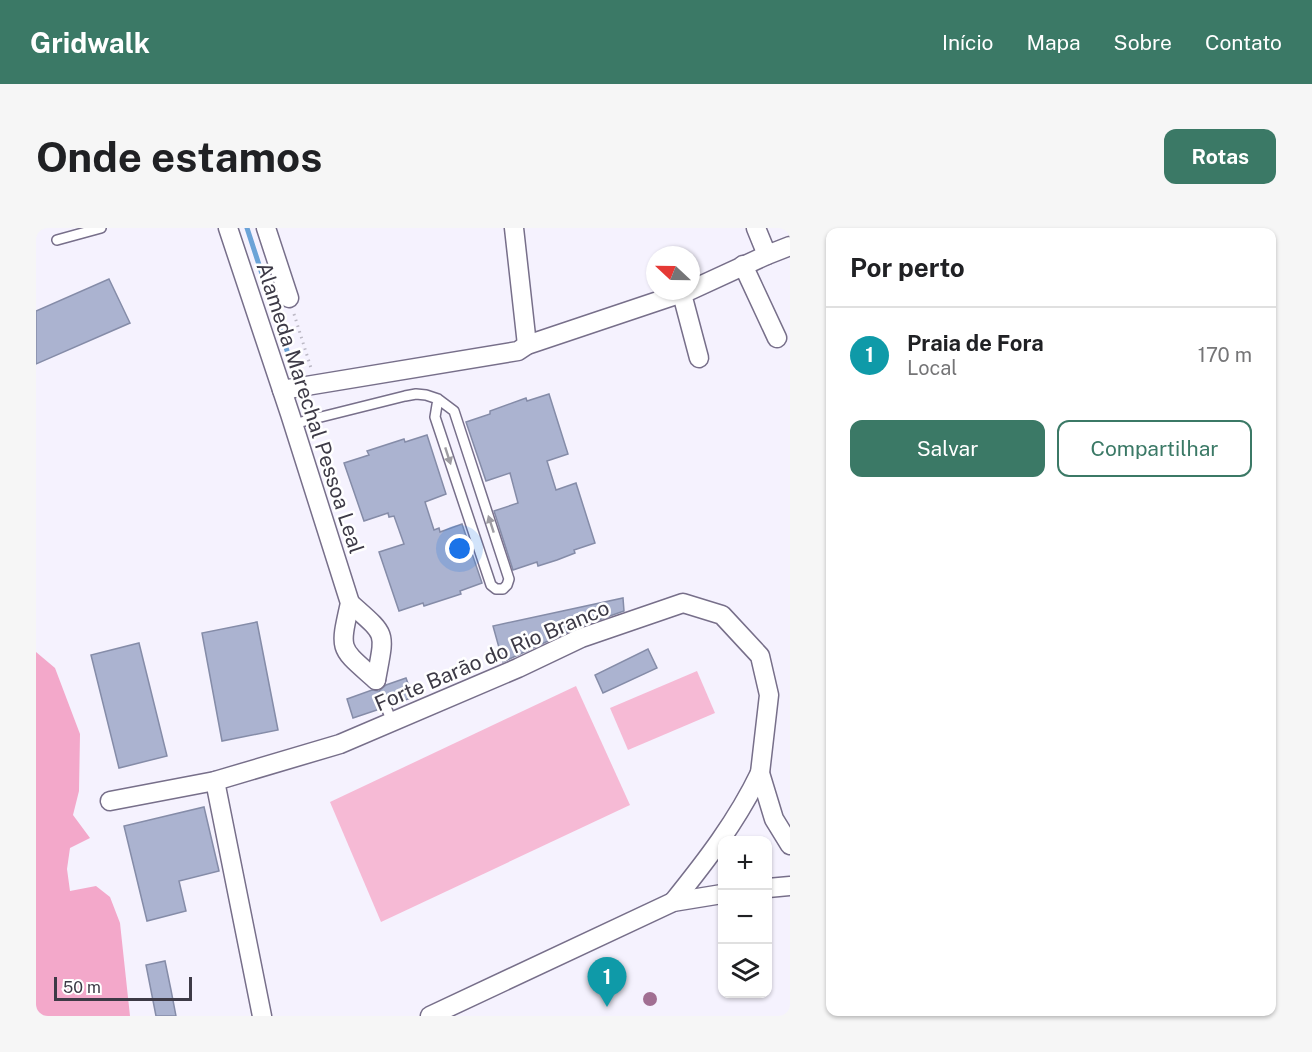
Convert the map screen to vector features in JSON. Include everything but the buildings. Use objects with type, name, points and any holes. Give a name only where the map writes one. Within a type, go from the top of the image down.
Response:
[{"type":"street","name":"Alameda Marechal Pessoa Leal","points":[[228,228],[350,603],[343,647],[377,684],[383,638],[377,626],[350,603]]},
{"type":"street","name":"Alameda Marechal Pessoa Leal","points":[[266,228],[289,298]]},
{"type":"street","points":[[514,228],[527,345]]},
{"type":"street","points":[[756,228],[767,255]]},
{"type":"street","points":[[700,286],[790,246]]},
{"type":"street","points":[[743,266],[777,338]]},
{"type":"street","points":[[282,390],[518,351],[527,345],[663,300]]},
{"type":"street","points":[[688,300],[699,358]]},
{"type":"street","name":"Forte Barão do Rio Branco","points":[[110,801],[215,781],[340,744],[389,715],[581,638],[683,603],[722,615],[760,656],[769,695],[759,773],[747,800],[711,855],[673,902]]},
{"type":"street","name":"Forte Barão do Rio Branco","points":[[759,773],[774,819],[790,845]]},
{"type":"street","points":[[215,781],[262,1016]]},
{"type":"street","points":[[772,888],[790,886]]},
{"type":"street","name":"Forte Barão do Rio Branco","points":[[430,1016],[673,902],[718,895]]},
{"type":"lane","points":[[57,240],[100,228]]},
{"type":"lane","points":[[293,424],[405,396],[426,395],[438,399],[454,411],[509,579],[507,585],[502,589],[496,589],[491,585],[435,417],[438,399]]},
{"type":"path","points":[[289,298],[316,385]]},
{"type":"shaded area","points":[[36,652],[55,668],[80,734],[79,791],[73,815],[90,838],[70,848],[67,869],[70,891],[96,886],[110,897],[120,923],[130,1016],[36,1016]]},
{"type":"shaded area","points":[[697,671],[715,713],[628,750],[610,708]]},
{"type":"shaded area","points":[[576,686],[630,805],[381,922],[330,802]]},
{"type":"waterway","points":[[247,228],[294,372]]},
{"type":"place","name":"Praia de Fora","points":[[607,1007]]}]
